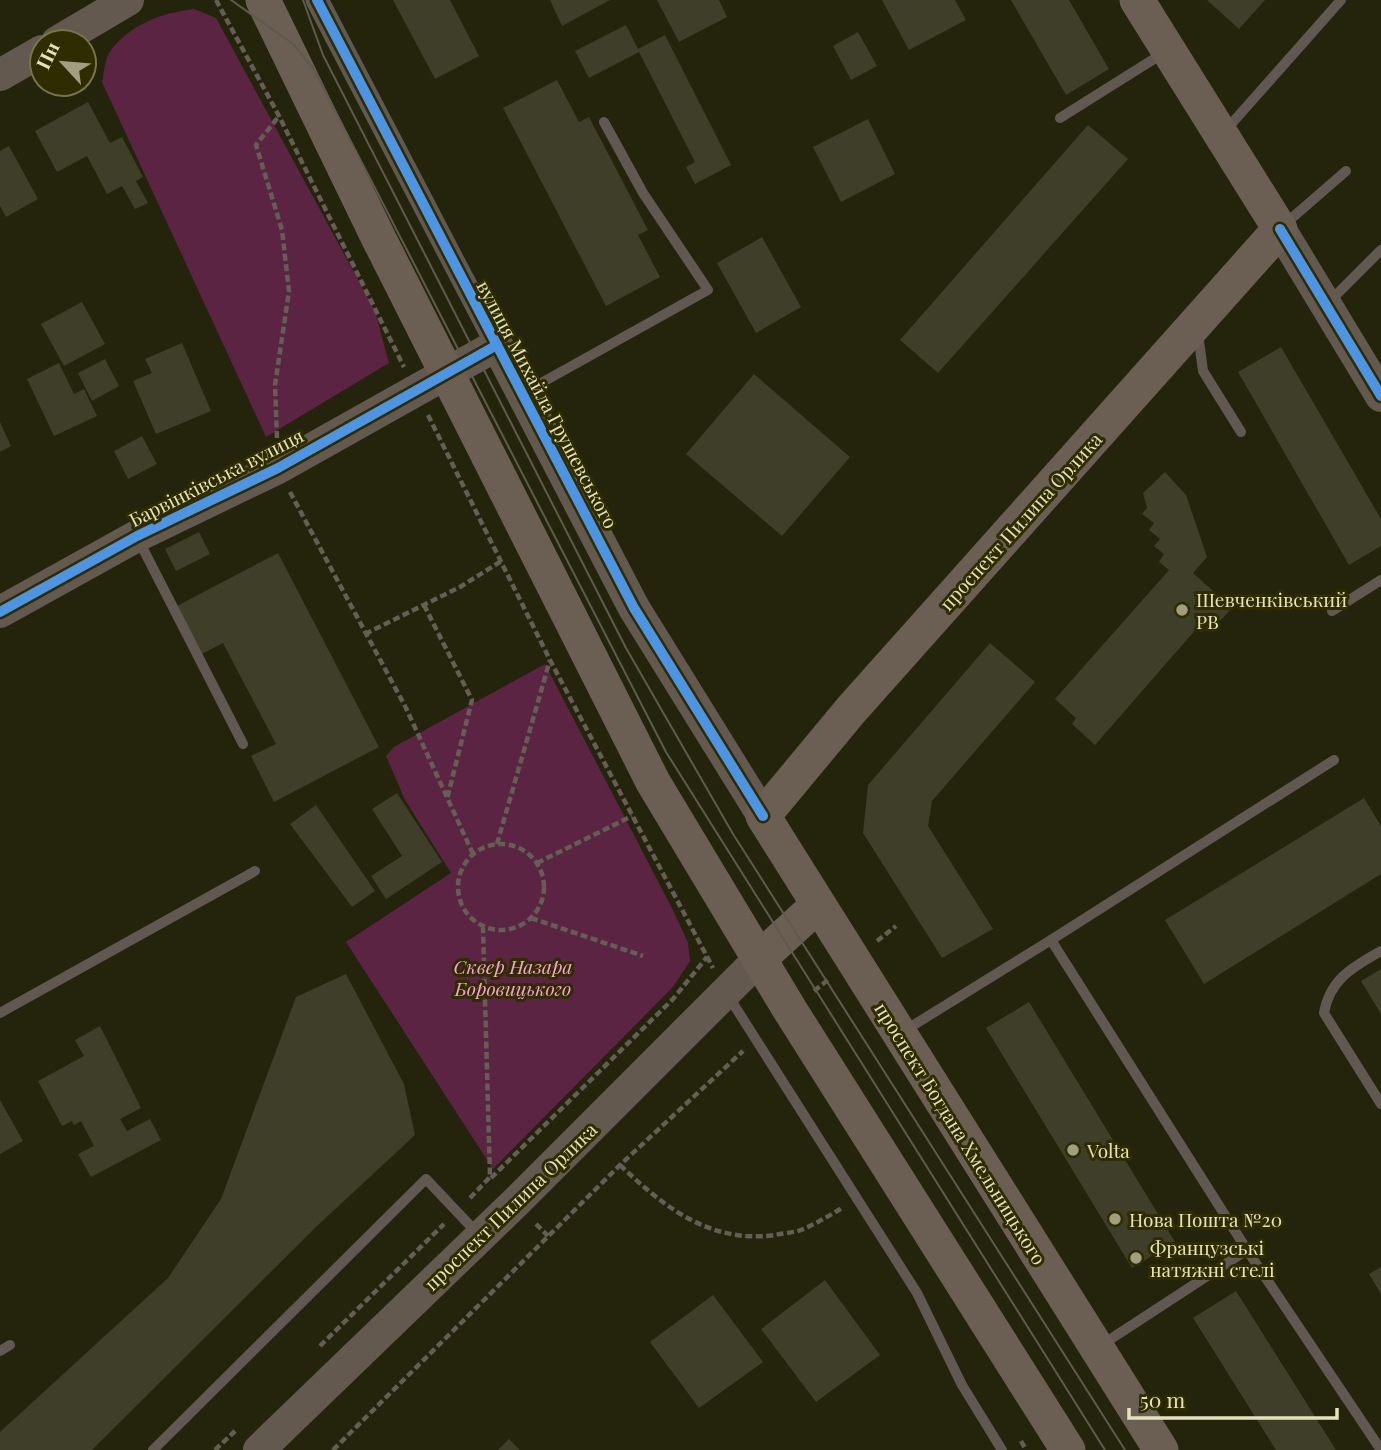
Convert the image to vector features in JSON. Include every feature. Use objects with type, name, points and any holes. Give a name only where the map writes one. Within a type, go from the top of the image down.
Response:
[{"type":"main road","points":[[263,0],[653,782],[790,1010],[1068,1450]]},
{"type":"main road","points":[[1146,3],[1167,50],[1280,229]]},
{"type":"main road","name":"проспект Пилипа Орлика","points":[[762,816],[852,710],[1280,229]]},
{"type":"main road","name":"проспект Богдана Хмельницького","points":[[762,816],[1161,1450]]},
{"type":"main road","points":[[759,959],[818,905]]},
{"type":"street","points":[[81,28],[128,0]]},
{"type":"street","name":"вулиця Михайла Грушевського","points":[[317,0],[634,608],[762,816]]},
{"type":"street","points":[[0,75],[28,59]]},
{"type":"street","points":[[1280,229],[1381,396]]},
{"type":"street","name":"Барвінківська вулиця","points":[[0,612],[137,536],[278,468],[497,345]]},
{"type":"street","name":"проспект Пилипа Орлика","points":[[259,1450],[480,1236],[759,959]]},
{"type":"lane","points":[[1220,136],[1341,0]]},
{"type":"lane","points":[[1060,118],[1167,50]]},
{"type":"lane","points":[[523,393],[708,290],[643,193],[604,122]]},
{"type":"lane","points":[[1280,229],[1346,171]]},
{"type":"lane","points":[[1325,306],[1381,250]]},
{"type":"lane","points":[[1197,323],[1203,371],[1241,432]]},
{"type":"lane","points":[[137,536],[243,744]]},
{"type":"lane","points":[[1332,611],[1381,580]]},
{"type":"lane","points":[[899,1034],[1334,760]]},
{"type":"lane","points":[[0,1013],[255,871]]},
{"type":"lane","points":[[1051,940],[1247,1250],[1381,1450]]},
{"type":"lane","points":[[1381,951],[1344,973],[1327,995],[1324,1013],[1381,1104]]},
{"type":"lane","points":[[726,992],[860,1198],[918,1293],[962,1385],[1002,1450]]},
{"type":"lane","points":[[153,1450],[426,1179],[480,1236]]},
{"type":"lane","points":[[1096,1349],[1247,1250]]},
{"type":"lane","points":[[0,1351],[10,1345]]},
{"type":"path","points":[[216,0],[279,116],[550,660],[726,992]]},
{"type":"path","points":[[279,116],[256,145],[282,230],[289,291],[275,385],[278,468],[406,708],[473,854]]},
{"type":"path","points":[[365,634],[424,605],[533,544]]},
{"type":"path","points":[[424,605],[472,700],[447,799]]},
{"type":"path","points":[[497,844],[550,660]]},
{"type":"path","points":[[537,863],[632,816]]},
{"type":"path","points":[[497,844],[522,849],[537,863],[544,881],[544,894],[531,918],[507,930],[484,928],[470,917],[458,892],[464,864],[473,854],[497,844]]},
{"type":"path","points":[[531,918],[643,956]]},
{"type":"path","points":[[790,1010],[895,926]]},
{"type":"path","points":[[311,1355],[490,1177],[484,928]]},
{"type":"path","points":[[673,999],[707,957]]},
{"type":"path","points":[[333,1450],[620,1165],[755,1040]]},
{"type":"path","points":[[620,1165],[649,1193],[688,1221],[717,1232],[759,1237],[800,1231],[860,1198]]},
{"type":"path","points":[[215,1450],[244,1421]]},
{"type":"green space","points":[[194,9],[216,18],[375,311],[389,363],[266,437],[102,82],[109,53],[128,33],[138,26],[171,13]]},
{"type":"green space","name":"Сквер Назара Боровицького","points":[[545,664],[674,912],[688,943],[690,961],[673,987],[493,1169],[346,942],[451,873],[405,800],[386,756],[394,747]]},
{"type":"building","points":[[393,0],[450,0],[479,56],[435,79]]},
{"type":"building","points":[[550,0],[610,0],[562,26]]},
{"type":"building","points":[[657,0],[719,0],[727,17],[679,42]]},
{"type":"building","points":[[882,0],[955,0],[966,20],[909,50]]},
{"type":"building","points":[[1011,0],[1069,0],[1109,69],[1066,95]]},
{"type":"building","points":[[1207,0],[1265,0],[1239,29]]},
{"type":"building","points":[[626,25],[638,49],[665,35],[731,165],[695,184],[686,167],[695,162],[639,52],[589,78],[575,51]]},
{"type":"building","points":[[858,32],[877,66],[851,80],[833,46]]},
{"type":"building","points":[[557,80],[579,122],[589,117],[648,230],[638,235],[660,277],[606,306],[503,108]]},
{"type":"building","points":[[88,102],[110,143],[122,137],[143,177],[136,181],[148,203],[135,209],[122,186],[107,194],[87,156],[57,172],[35,131]]},
{"type":"building","points":[[868,119],[895,174],[841,202],[813,147]]},
{"type":"building","points":[[1088,125],[1128,159],[938,373],[900,340]]},
{"type":"building","points":[[9,146],[38,199],[6,217],[0,206],[0,151]]},
{"type":"building","points":[[762,237],[801,307],[756,333],[717,263]]},
{"type":"building","points":[[82,302],[105,344],[64,366],[41,324]]},
{"type":"building","points":[[182,343],[211,411],[156,434],[133,381],[152,373],[145,359]]},
{"type":"building","points":[[1281,347],[1381,519],[1381,546],[1349,565],[1238,372]]},
{"type":"building","points":[[105,359],[119,386],[92,401],[78,373]]},
{"type":"building","points":[[59,363],[74,394],[84,389],[97,416],[54,436],[27,379]]},
{"type":"building","points":[[754,374],[850,457],[782,536],[686,454]]},
{"type":"building","points":[[0,422],[11,446],[0,452]]},
{"type":"building","points":[[142,436],[157,464],[128,479],[114,451]]},
{"type":"building","name":"Шевченківський РВ","points":[[1165,472],[1186,495],[1207,557],[1193,573],[1232,608],[1220,621],[1211,612],[1095,745],[1072,724],[1076,718],[1055,699],[1169,570],[1159,562],[1164,554],[1154,546],[1160,539],[1149,530],[1154,523],[1142,514],[1147,508],[1143,493]]},
{"type":"building","points":[[199,532],[210,554],[176,571],[165,549]]},
{"type":"building","points":[[278,553],[379,747],[274,802],[251,756],[276,744],[223,643],[200,655],[175,607]]},
{"type":"building","points":[[990,643],[1035,682],[932,801],[928,826],[993,929],[942,958],[863,833],[868,785]]},
{"type":"building","points":[[397,793],[442,862],[386,899],[371,876],[402,856],[372,809]]},
{"type":"building","points":[[1364,798],[1381,826],[1381,874],[1204,984],[1165,920]]},
{"type":"building","points":[[316,805],[375,891],[352,907],[290,824]]},
{"type":"building","points":[[1381,969],[1381,1014],[1361,981]]},
{"type":"building","points":[[346,974],[404,1084],[415,1135],[317,1226],[92,1450],[0,1450],[0,1432],[168,1278],[221,1199],[296,997]]},
{"type":"building","points":[[1029,1002],[1175,1242],[1132,1268],[986,1028]]},
{"type":"building","points":[[100,1026],[141,1108],[120,1119],[127,1131],[150,1119],[161,1140],[91,1177],[78,1154],[94,1146],[81,1121],[74,1125],[72,1121],[62,1126],[38,1081],[84,1056],[75,1040]]},
{"type":"building","points":[[0,1100],[23,1141],[0,1154]]},
{"type":"building","points":[[1381,1267],[1381,1294],[1369,1274]]},
{"type":"building","points":[[825,1280],[880,1355],[816,1402],[761,1329]]},
{"type":"building","points":[[1236,1291],[1336,1450],[1276,1450],[1193,1318]]},
{"type":"building","points":[[713,1295],[763,1362],[699,1408],[650,1342]]},
{"type":"building","points":[[509,1439],[520,1450],[498,1450]]},
{"type":"tram line","points":[[231,0],[293,44],[313,68],[666,752],[1105,1450]]},
{"type":"tram line","points":[[303,0],[323,55],[626,648],[733,834],[1125,1450]]},
{"type":"cycle path","points":[[317,0],[634,608],[763,816]]},
{"type":"cycle path","points":[[1280,229],[1381,396]]},
{"type":"cycle path","points":[[0,612],[137,536],[278,468],[497,345]]},
{"type":"place","name":"Шевченківський РВ","points":[[1182,610]]},
{"type":"place","name":"Volta","points":[[1073,1150]]},
{"type":"place","name":"Нова Пошта №20","points":[[1115,1219]]},
{"type":"place","name":"Французські натяжні стелі","points":[[1136,1258]]}]
